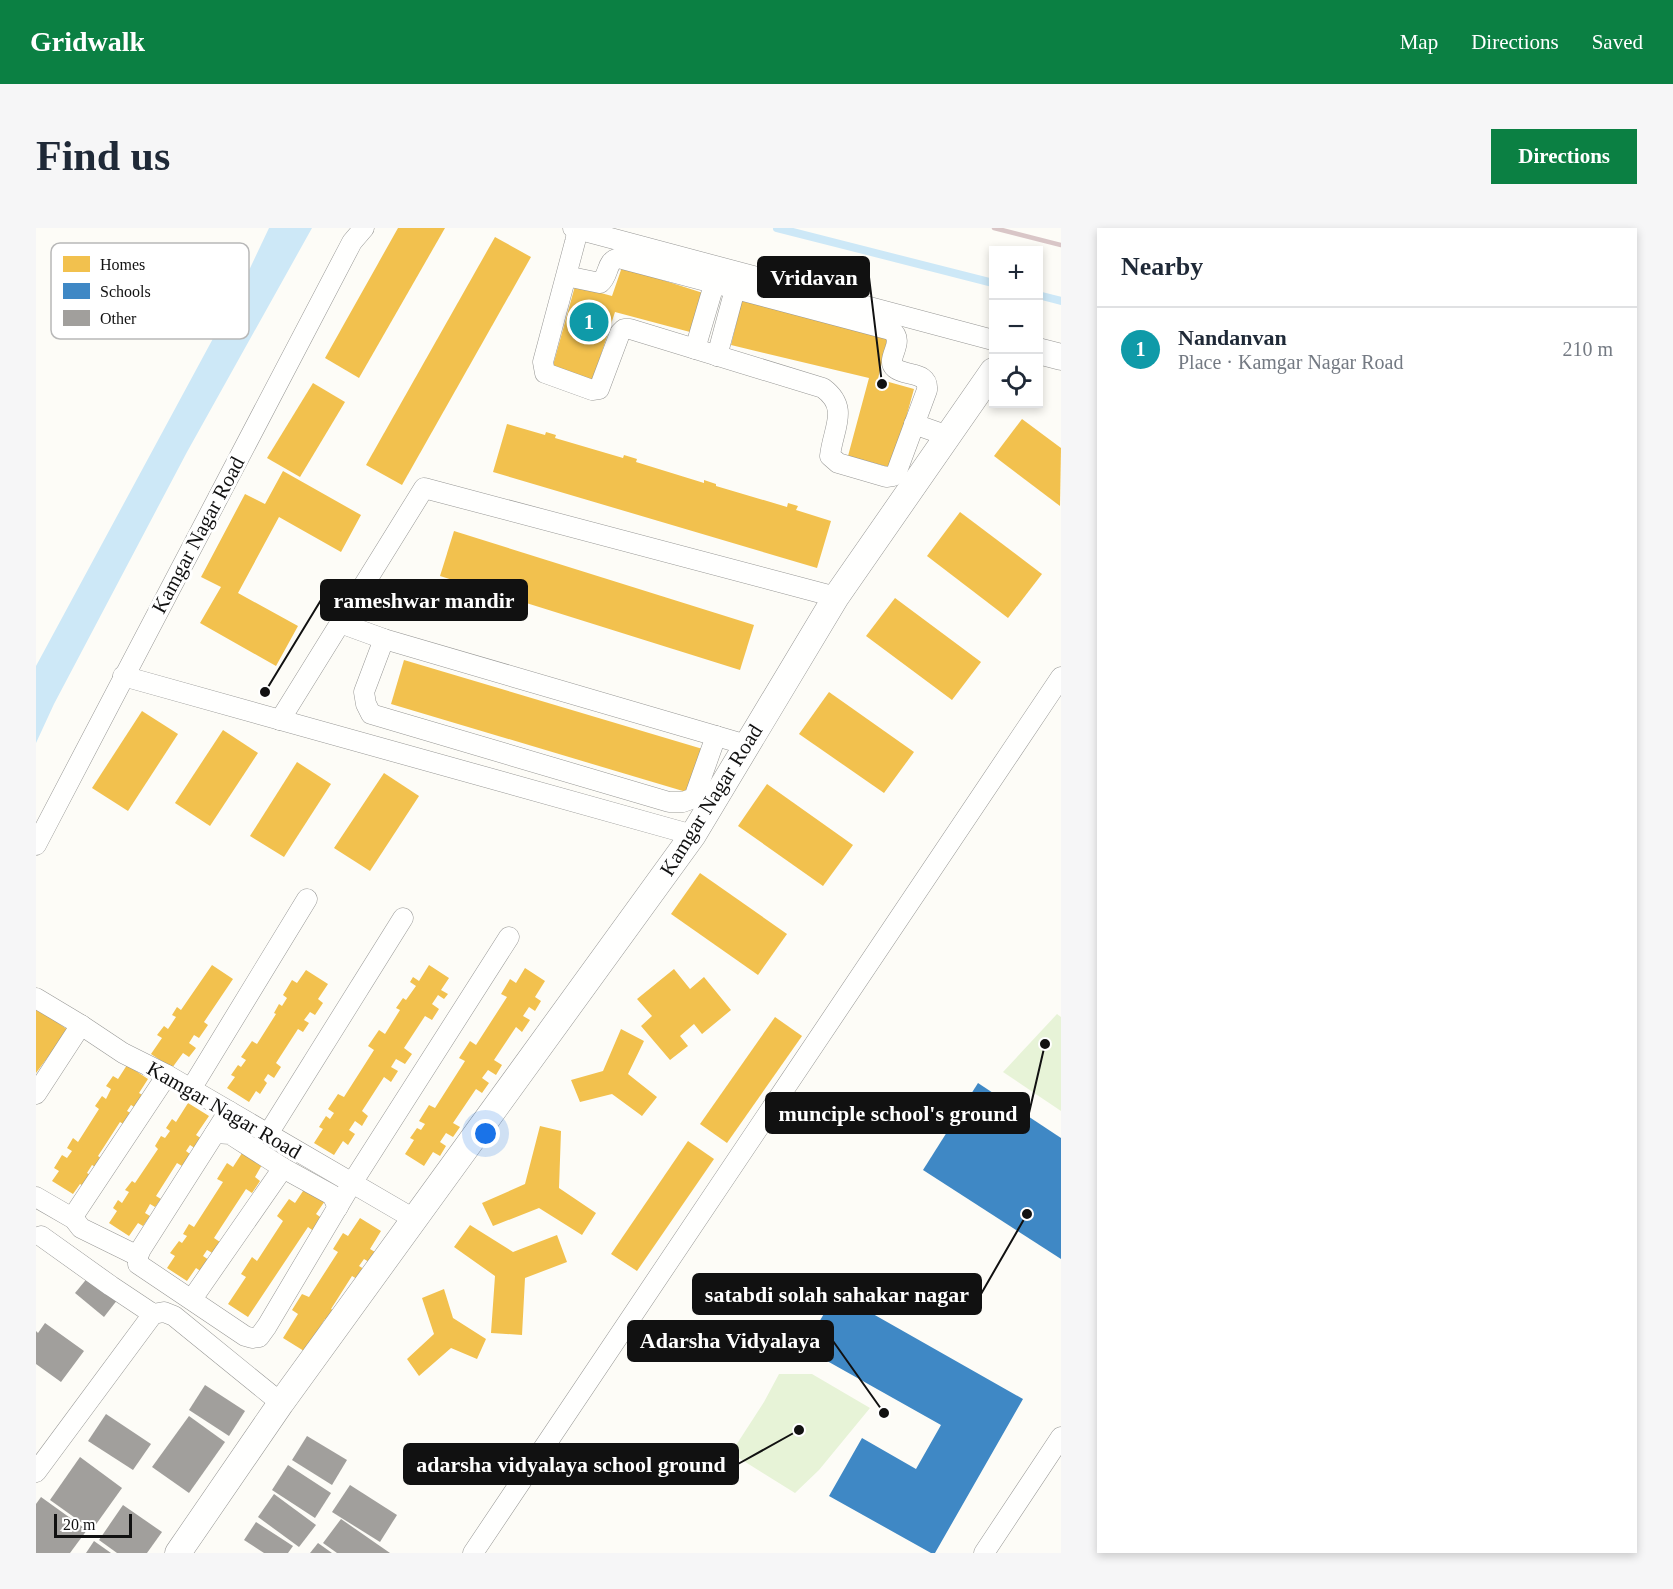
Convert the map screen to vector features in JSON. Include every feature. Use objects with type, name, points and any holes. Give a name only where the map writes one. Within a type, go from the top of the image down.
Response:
[{"type":"street","name":"Kamgar Nagar Road","points":[[36,845],[352,242],[364,228]]},
{"type":"street","points":[[863,314],[895,333],[897,339],[893,367],[918,375],[928,384],[897,471],[893,476],[886,477],[837,463],[830,456],[839,414],[838,405],[832,394],[823,387],[630,329],[624,329],[620,333],[599,389],[592,390],[545,373],[543,362],[566,276],[575,229],[662,260],[863,314],[989,339]]},
{"type":"street","points":[[566,276],[600,283],[613,259],[662,260]]},
{"type":"street","points":[[695,349],[717,275]]},
{"type":"street","points":[[717,356],[737,280]]},
{"type":"street","points":[[1043,352],[1061,357]]},
{"type":"street","name":"Kamgar Nagar Road","points":[[178,1553],[281,1403],[693,836],[836,597],[989,377]]},
{"type":"street","points":[[914,424],[948,436]]},
{"type":"street","points":[[280,720],[423,488],[836,597]]},
{"type":"street","points":[[340,623],[384,639],[747,745]]},
{"type":"street","points":[[384,639],[364,692],[370,714],[669,802],[683,802],[694,798],[716,736]]},
{"type":"street","points":[[123,676],[693,836]]},
{"type":"street","points":[[473,1553],[1061,677]]},
{"type":"street","points":[[191,1089],[307,899]]},
{"type":"street","points":[[268,1134],[403,918]]},
{"type":"street","points":[[229,1111],[138,1256],[138,1264],[245,1336],[252,1338],[259,1337],[352,1183],[509,937]]},
{"type":"street","name":"Kamgar Nagar Road","points":[[36,998],[123,1053],[167,1075],[414,1220]]},
{"type":"street","points":[[36,1094],[81,1025]]},
{"type":"street","points":[[74,1220],[76,1212],[167,1075]]},
{"type":"street","points":[[215,1133],[230,1134],[283,1168],[332,1195],[338,1207]]},
{"type":"street","points":[[192,1299],[283,1168]]},
{"type":"street","points":[[36,1197],[74,1220],[81,1228],[138,1256]]},
{"type":"street","points":[[41,1236],[153,1314]]},
{"type":"street","points":[[36,1472],[153,1314],[164,1312],[174,1316],[281,1403]]},
{"type":"street","points":[[984,1553],[1061,1437]]},
{"type":"green space","points":[[1057,1014],[1061,1017],[1061,1111],[1003,1072]]},
{"type":"green space","points":[[779,1374],[812,1374],[870,1408],[819,1470],[795,1493],[731,1453]]},
{"type":"water","points":[[269,228],[312,228],[187,452],[54,704],[36,743],[36,666],[213,339],[249,339],[249,270]]},
{"type":"building: Homes","points":[[398,228],[445,228],[359,378],[325,358]]},
{"type":"building: Homes","points":[[495,237],[531,257],[402,485],[366,465]]},
{"type":"building: Homes","points":[[622,267],[703,293],[690,332],[615,312],[592,382],[552,369],[575,286],[612,296]]},
{"type":"building: Homes","points":[[742,300],[888,336],[878,379],[914,389],[892,468],[848,456],[869,378],[731,345]]},
{"type":"building: Homes","points":[[313,383],[345,402],[300,477],[267,458]]},
{"type":"building: Homes","points":[[1022,419],[1061,448],[1060,506],[994,456]]},
{"type":"building: Homes","points":[[507,424],[545,435],[546,432],[556,435],[555,438],[623,458],[624,455],[637,459],[636,462],[704,483],[704,480],[716,486],[787,507],[788,503],[798,506],[796,510],[831,521],[817,568],[493,472]]},
{"type":"building: Homes","points":[[283,471],[361,515],[341,552],[279,517],[238,593],[298,626],[276,666],[200,623],[221,587],[201,577],[245,494],[265,504]]},
{"type":"building: Homes","points":[[960,512],[1042,574],[1008,618],[927,556]]},
{"type":"building: Homes","points":[[454,531],[754,625],[740,670],[440,576]]},
{"type":"building: Homes","points":[[895,598],[981,662],[952,700],[866,636]]},
{"type":"building: Homes","points":[[404,660],[706,750],[693,794],[391,704]]},
{"type":"building: Homes","points":[[829,692],[914,752],[884,793],[799,734]]},
{"type":"building: Homes","points":[[142,711],[178,734],[128,811],[92,788]]},
{"type":"building: Homes","points":[[223,730],[258,753],[210,826],[175,803]]},
{"type":"building: Homes","points":[[297,762],[331,784],[284,857],[250,836]]},
{"type":"building: Homes","points":[[384,773],[419,796],[370,871],[334,848]]},
{"type":"building: Homes","points":[[767,784],[853,845],[823,886],[738,826]]},
{"type":"building: Homes","points":[[700,873],[787,934],[758,975],[671,914]]},
{"type":"building: Homes","points":[[212,965],[233,979],[204,1022],[208,1025],[199,1038],[194,1035],[189,1043],[196,1048],[189,1057],[183,1053],[172,1068],[151,1054],[162,1038],[157,1035],[164,1026],[168,1029],[176,1017],[172,1015],[177,1007],[181,1010]]},
{"type":"building: Homes","points":[[429,965],[449,978],[441,990],[448,994],[444,999],[438,995],[432,1004],[439,1009],[432,1020],[425,1016],[404,1048],[412,1054],[405,1064],[396,1059],[391,1067],[398,1071],[391,1082],[384,1077],[362,1111],[368,1116],[362,1126],[355,1121],[349,1130],[355,1134],[348,1145],[343,1141],[334,1155],[314,1143],[323,1129],[319,1127],[326,1116],[330,1119],[334,1113],[328,1109],[338,1094],[344,1097],[374,1050],[368,1046],[379,1030],[385,1034],[400,1010],[396,1008],[403,998],[406,1000],[416,986],[410,982],[413,977],[419,981]]},
{"type":"building: Homes","points":[[525,968],[545,981],[535,997],[541,1001],[535,1011],[529,1007],[523,1016],[530,1020],[522,1032],[516,1027],[494,1060],[502,1065],[496,1075],[488,1070],[482,1078],[489,1083],[482,1093],[476,1089],[453,1123],[460,1127],[453,1137],[446,1133],[440,1142],[446,1146],[440,1156],[433,1152],[424,1166],[405,1154],[414,1140],[410,1138],[417,1128],[421,1130],[425,1124],[419,1121],[429,1105],[435,1108],[465,1061],[459,1058],[470,1041],[476,1045],[507,997],[501,994],[510,979],[516,983]]},
{"type":"building: Homes","points":[[674,969],[690,989],[704,977],[731,1010],[702,1034],[694,1024],[680,1036],[688,1046],[670,1060],[641,1026],[652,1016],[637,999]]},
{"type":"building: Homes","points":[[306,970],[328,984],[318,999],[323,1003],[315,1015],[310,1012],[304,1020],[309,1023],[303,1032],[298,1029],[276,1063],[281,1067],[274,1078],[268,1074],[264,1080],[267,1083],[260,1094],[256,1091],[249,1102],[227,1088],[235,1077],[231,1075],[238,1065],[241,1067],[246,1060],[241,1057],[252,1041],[257,1044],[276,1014],[274,1013],[279,1004],[282,1006],[287,998],[283,995],[292,980],[297,983]]},
{"type":"building: Homes","points":[[36,1007],[68,1030],[36,1073]]},
{"type":"building: Homes","points":[[775,1017],[802,1036],[727,1143],[700,1124]]},
{"type":"building: Homes","points":[[621,1029],[644,1041],[628,1074],[657,1097],[642,1116],[612,1094],[580,1102],[571,1080],[603,1071]]},
{"type":"building: Homes","points":[[127,1065],[148,1079],[139,1093],[144,1096],[136,1108],[131,1105],[127,1111],[132,1114],[125,1125],[120,1122],[98,1156],[103,1160],[97,1168],[92,1165],[87,1173],[92,1176],[85,1187],[80,1184],[73,1194],[52,1181],[59,1171],[54,1168],[62,1155],[67,1158],[72,1151],[67,1148],[73,1138],[78,1142],[99,1109],[95,1106],[102,1096],[106,1099],[111,1089],[106,1086],[113,1076],[118,1079]]},
{"type":"building: Homes","points":[[188,1103],[209,1116],[196,1135],[202,1139],[196,1149],[190,1145],[186,1151],[190,1154],[182,1166],[177,1163],[156,1196],[161,1199],[155,1207],[150,1204],[145,1213],[150,1216],[143,1226],[138,1223],[129,1236],[109,1223],[117,1211],[113,1208],[118,1200],[122,1203],[129,1192],[125,1190],[132,1181],[135,1183],[158,1149],[155,1146],[161,1136],[165,1138],[170,1131],[166,1128],[172,1119],[176,1122]]},
{"type":"building: Homes","points":[[540,1126],[561,1131],[559,1188],[596,1213],[582,1235],[539,1208],[493,1226],[482,1203],[525,1184]]},
{"type":"building: Homes","points":[[688,1141],[714,1159],[637,1271],[611,1254]]},
{"type":"building: Homes","points":[[244,1150],[263,1163],[255,1177],[260,1181],[252,1193],[246,1189],[214,1238],[223,1244],[216,1255],[207,1250],[203,1256],[209,1260],[202,1272],[196,1268],[187,1281],[167,1268],[175,1256],[170,1253],[179,1241],[182,1243],[187,1236],[183,1234],[189,1224],[194,1227],[223,1182],[217,1179],[227,1163],[233,1167]]},
{"type":"building: Homes","points":[[307,1185],[327,1198],[316,1214],[323,1219],[315,1232],[308,1227],[248,1317],[228,1304],[246,1277],[241,1274],[252,1257],[257,1261],[283,1221],[277,1216],[289,1199],[295,1203]]},
{"type":"building: Homes","points":[[360,1218],[381,1231],[370,1249],[375,1252],[369,1262],[364,1259],[359,1266],[364,1269],[357,1279],[352,1276],[331,1309],[335,1311],[329,1321],[325,1319],[318,1330],[323,1333],[318,1341],[312,1338],[304,1351],[283,1338],[298,1314],[292,1310],[302,1294],[309,1297],[338,1252],[333,1249],[343,1233],[348,1236]]},
{"type":"building: Homes","points":[[470,1225],[513,1252],[557,1235],[567,1262],[525,1278],[522,1335],[491,1333],[495,1276],[454,1247]]},
{"type":"building: Homes","points":[[444,1289],[453,1318],[486,1339],[477,1359],[451,1348],[419,1376],[407,1359],[434,1334],[422,1298]]},
{"type":"building: Schools","points":[[978,1083],[1061,1138],[1061,1259],[923,1170]]},
{"type":"building: Schools","points":[[836,1293],[1023,1399],[935,1553],[931,1553],[829,1496],[862,1438],[916,1469],[941,1425],[804,1348]]},
{"type":"building: Other","points":[[89,1276],[118,1299],[104,1317],[75,1293]]},
{"type":"building: Other","points":[[45,1323],[84,1351],[61,1382],[36,1364],[36,1331],[38,1333]]},
{"type":"building: Other","points":[[205,1385],[245,1411],[229,1436],[189,1410]]},
{"type":"building: Other","points":[[106,1414],[151,1444],[133,1470],[88,1441]]},
{"type":"building: Other","points":[[189,1416],[225,1442],[189,1493],[152,1467]]},
{"type":"building: Other","points":[[307,1436],[347,1460],[332,1485],[292,1460]]},
{"type":"building: Other","points":[[80,1457],[122,1488],[92,1530],[50,1500]]},
{"type":"building: Other","points":[[288,1465],[331,1493],[315,1518],[272,1490]]},
{"type":"building: Other","points":[[350,1485],[397,1515],[380,1542],[332,1512]]},
{"type":"building: Other","points":[[274,1494],[316,1525],[299,1547],[258,1517]]},
{"type":"building: Other","points":[[41,1497],[87,1530],[70,1553],[36,1553],[36,1504]]},
{"type":"building: Other","points":[[123,1505],[162,1532],[147,1553],[117,1553],[99,1540]]},
{"type":"building: Other","points":[[341,1519],[390,1553],[337,1553],[323,1543]]},
{"type":"building: Other","points":[[256,1522],[293,1546],[288,1553],[264,1553],[244,1540]]},
{"type":"building: Other","points":[[94,1541],[111,1553],[86,1553]]},
{"type":"building: Other","points":[[318,1543],[332,1553],[310,1553]]},
{"type":"waterway","points":[[777,228],[989,282]]},
{"type":"waterway","points":[[1043,296],[1061,301]]},
{"type":"railway","points":[[994,228],[1061,245]]},
{"type":"place","name":"Nandanvan","points":[[589,322]]},
{"type":"place","name":"Vridavan","points":[[882,384]]},
{"type":"place","name":"rameshwar mandir","points":[[265,692]]},
{"type":"place","name":"munciple school's ground","points":[[1045,1044]]},
{"type":"place","name":"satabdi solah sahakar nagar","points":[[1027,1214]]},
{"type":"place","name":"Adarsha Vidyalaya","points":[[884,1413]]},
{"type":"place","name":"adarsha vidyalaya school ground","points":[[799,1430]]}]
